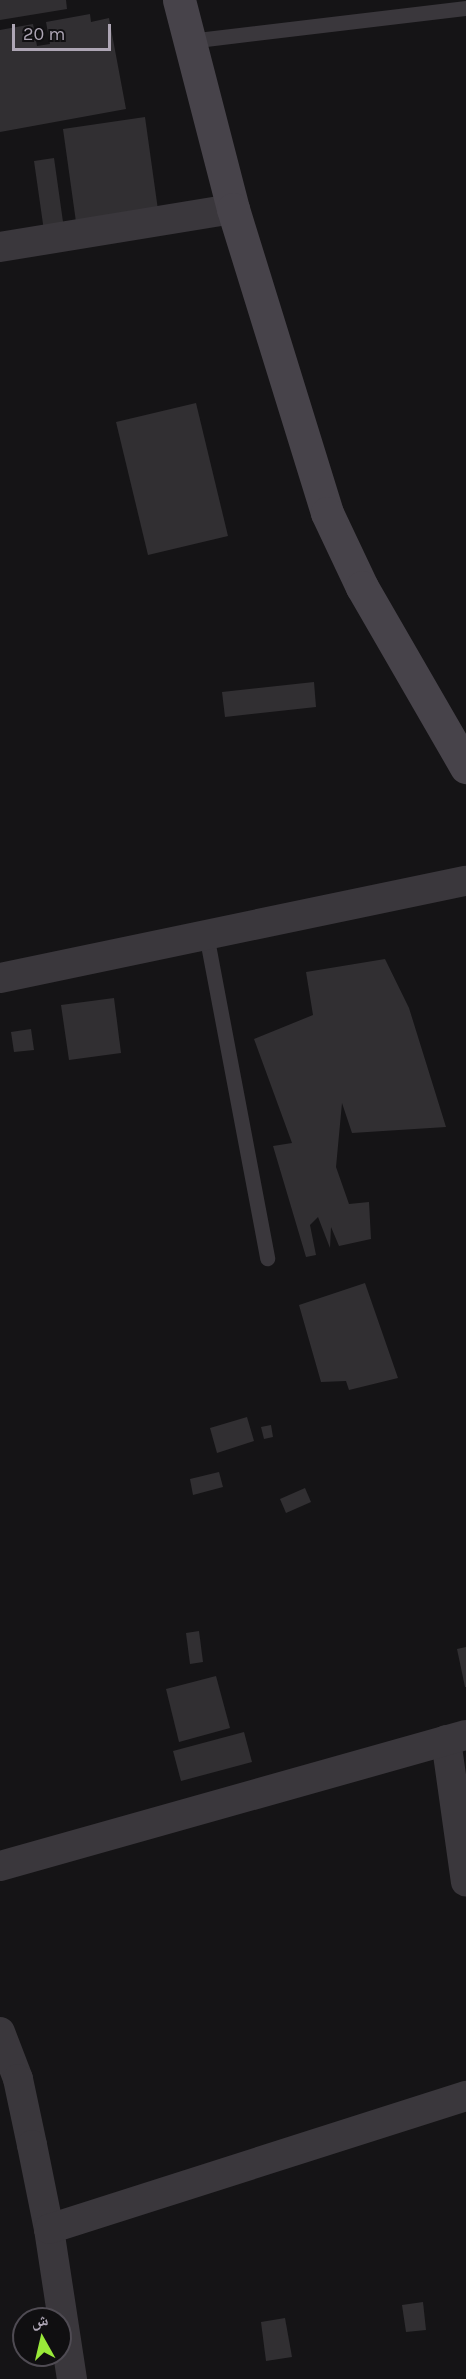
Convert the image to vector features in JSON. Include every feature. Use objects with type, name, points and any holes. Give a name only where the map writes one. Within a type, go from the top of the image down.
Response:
[{"type":"main road","points":[[179,0],[233,209],[292,411],[327,513],[362,587],[466,768]]},
{"type":"street","points":[[0,247],[233,209]]},
{"type":"street","points":[[0,978],[466,880]]},
{"type":"street","points":[[0,1866],[456,1737],[466,1882]]},
{"type":"street","points":[[0,2031],[18,2079],[50,2229],[72,2379]]},
{"type":"street","points":[[50,2229],[466,2096]]},
{"type":"lane","points":[[189,41],[466,8]]},
{"type":"lane","points":[[206,934],[267,1258]]},
{"type":"building","points":[[0,0],[66,0],[67,9],[0,20]]},
{"type":"building","points":[[90,14],[91,22],[109,18],[126,109],[0,132],[0,30],[33,24],[37,46],[50,44],[46,22]]},
{"type":"building","points":[[145,117],[158,210],[76,222],[63,129]]},
{"type":"building","points":[[54,158],[64,229],[44,231],[34,161]]},
{"type":"building","points":[[196,403],[228,536],[148,555],[116,422]]},
{"type":"building","points":[[314,682],[316,707],[225,717],[222,692]]},
{"type":"building","points":[[385,959],[409,1008],[446,1127],[352,1133],[342,1103],[336,1167],[349,1204],[369,1202],[371,1239],[339,1246],[331,1227],[330,1248],[318,1217],[310,1225],[316,1255],[306,1257],[273,1146],[292,1143],[254,1039],[313,1015],[306,972]]},
{"type":"building","points":[[114,998],[121,1053],[69,1060],[61,1005]]},
{"type":"building","points":[[31,1029],[34,1050],[14,1052],[11,1032]]},
{"type":"building","points":[[365,1283],[398,1378],[349,1390],[346,1381],[321,1382],[299,1305]]},
{"type":"building","points":[[247,1417],[254,1441],[217,1453],[210,1428]]},
{"type":"building","points":[[271,1425],[273,1437],[264,1439],[261,1427]]},
{"type":"building","points":[[219,1472],[223,1487],[193,1495],[190,1479]]},
{"type":"building","points":[[305,1488],[311,1502],[286,1513],[280,1499]]},
{"type":"building","points":[[199,1631],[203,1662],[190,1664],[186,1633]]},
{"type":"building","points":[[466,1647],[466,1687],[465,1687],[457,1649]]},
{"type":"building","points":[[216,1676],[230,1728],[179,1742],[166,1689]]},
{"type":"building","points":[[244,1732],[252,1762],[181,1781],[173,1751]]},
{"type":"building","points":[[423,2302],[426,2330],[406,2332],[402,2305]]},
{"type":"building","points":[[285,2318],[292,2357],[266,2361],[261,2322]]}]
